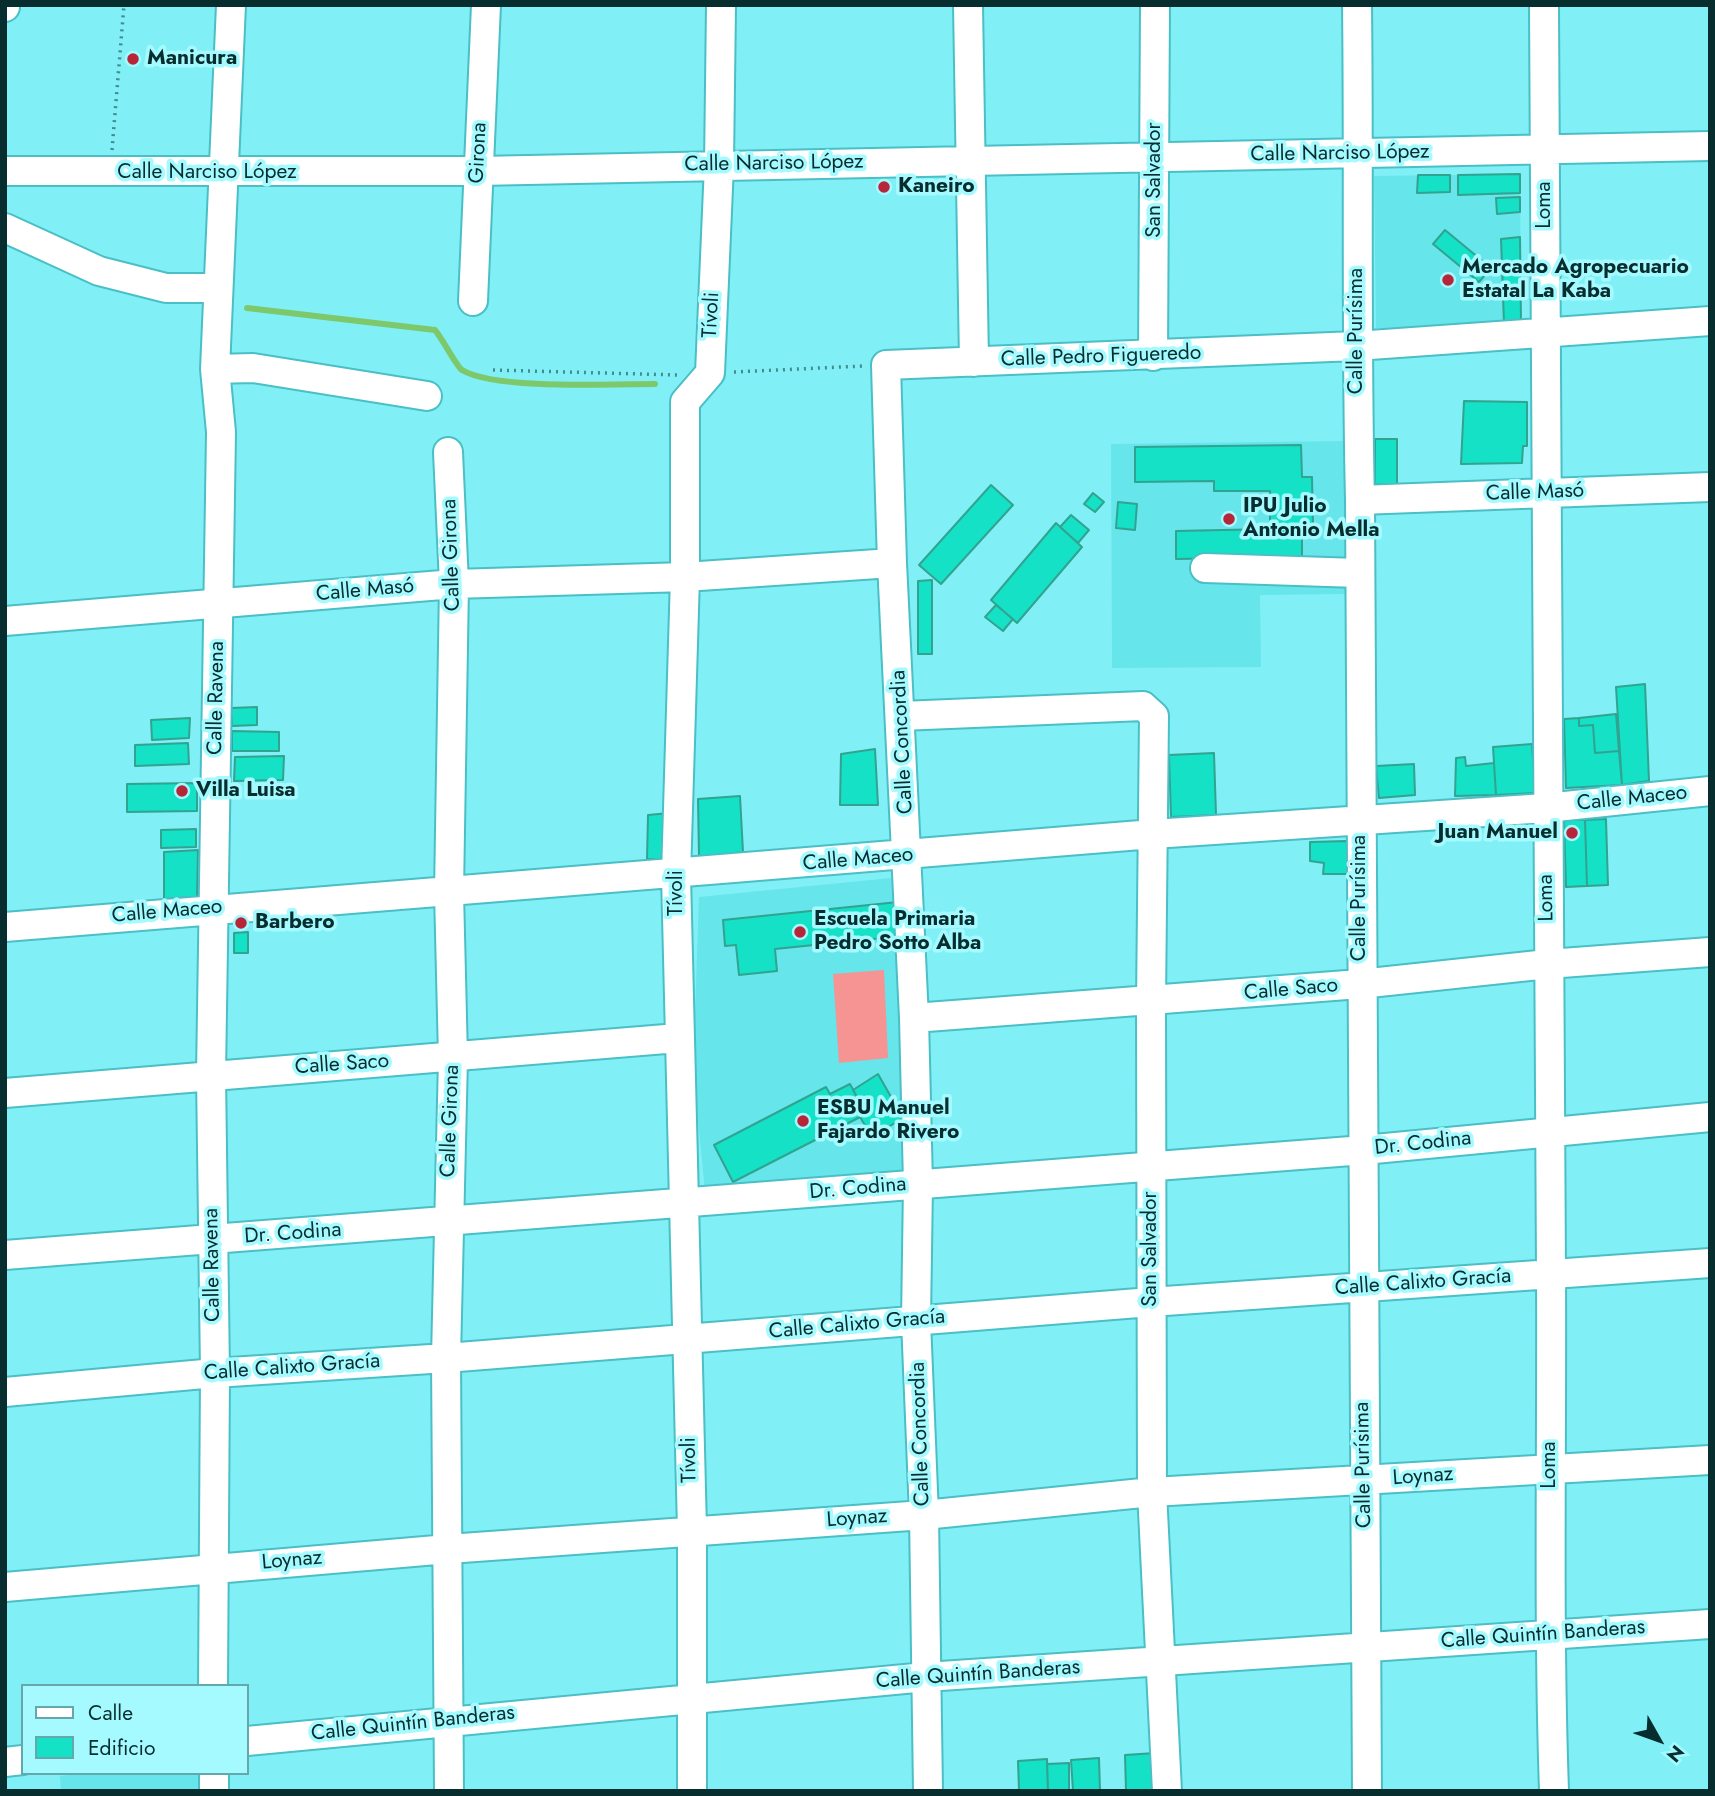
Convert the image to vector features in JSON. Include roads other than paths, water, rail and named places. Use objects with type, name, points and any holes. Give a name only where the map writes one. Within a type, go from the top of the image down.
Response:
[{"type":"street","name":"Calle Ravena","points":[[213,1684],[215,1373],[211,1240],[211,1074],[222,432],[215,369],[230,5]]},
{"type":"street","name":"Girona","points":[[473,301],[486,5]]},
{"type":"street","name":"Tívoli","points":[[692,1791],[692,1530],[676,875],[685,577],[685,402],[710,373],[719,164],[721,5]]},
{"type":"street","points":[[968,5],[974,362]]},
{"type":"street","name":"San Salvador","points":[[1153,356],[1155,5]]},
{"type":"street","name":"Calle Purísima","points":[[1357,5],[1359,155],[1356,346],[1360,500],[1359,821],[1364,1150],[1367,1791]]},
{"type":"street","name":"Loma","points":[[1544,5],[1546,808],[1551,1275],[1549,1635],[1554,1791]]},
{"type":"street","name":"Calle Narciso López","points":[[5,171],[478,171],[719,164],[1359,155],[1710,146]]},
{"type":"street","points":[[5,228],[99,271],[166,288],[217,288]]},
{"type":"street","name":"Calle Pedro Figueredo","points":[[886,365],[1356,346],[1710,321]]},
{"type":"street","name":"Calle Concordia","points":[[886,365],[892,562],[909,856],[914,1018],[918,1184],[916,1321],[924,1515],[928,1791]]},
{"type":"street","points":[[215,369],[253,369],[428,396]]},
{"type":"street","name":"Calle Girona","points":[[448,452],[454,584],[449,892],[453,1058],[446,1358],[449,1791]]},
{"type":"street","name":"Calle Masó","points":[[1360,500],[1710,487]]},
{"type":"street","name":"Calle Masó","points":[[5,621],[454,584],[685,577],[892,562]]},
{"type":"street","points":[[1205,568],[1358,573]]},
{"type":"street","name":"San Salvador","points":[[901,716],[1143,706],[1154,716],[1151,1002],[1152,1492],[1167,1791]]},
{"type":"street","name":"Calle Maceo","points":[[5,927],[215,908],[676,875],[1153,834],[1546,808],[1710,791]]},
{"type":"street","name":"Calle Saco","points":[[914,1018],[1360,985],[1548,964],[1710,952]]},
{"type":"street","name":"Calle Saco","points":[[5,1093],[211,1074],[453,1058],[678,1038]]},
{"type":"street","name":"Dr. Codina","points":[[5,1255],[448,1223],[1364,1150],[1710,1117]]},
{"type":"street","name":"Calle Calixto Gracía","points":[[5,1392],[215,1373],[446,1358],[1151,1302],[1710,1263]]},
{"type":"street","name":"Loynaz","points":[[5,1587],[447,1549],[924,1515],[1152,1492],[1710,1460]]},
{"type":"street","name":"Calle Quintín Banderas","points":[[248,1741],[690,1697],[926,1678],[1710,1624]]},
{"type":"waterway","points":[[247,308],[435,330],[462,370],[500,381],[655,384]]},
{"type":"place","name":"Manicura","points":[[133,59]]},
{"type":"place","name":"Kaneiro","points":[[884,187]]},
{"type":"place","name":"Mercado Agropecuario Estatal La Kaba","points":[[1448,280]]},
{"type":"place","name":"IPU Julio Antonio Mella","points":[[1229,519]]},
{"type":"place","name":"Villa Luisa","points":[[182,791]]},
{"type":"place","name":"Juan Manuel","points":[[1572,833]]},
{"type":"place","name":"Barbero","points":[[241,923]]},
{"type":"place","name":"Escuela Primaria Pedro Sotto Alba","points":[[800,932]]},
{"type":"place","name":"ESBU Manuel Fajardo Rivero","points":[[803,1121]]}]
